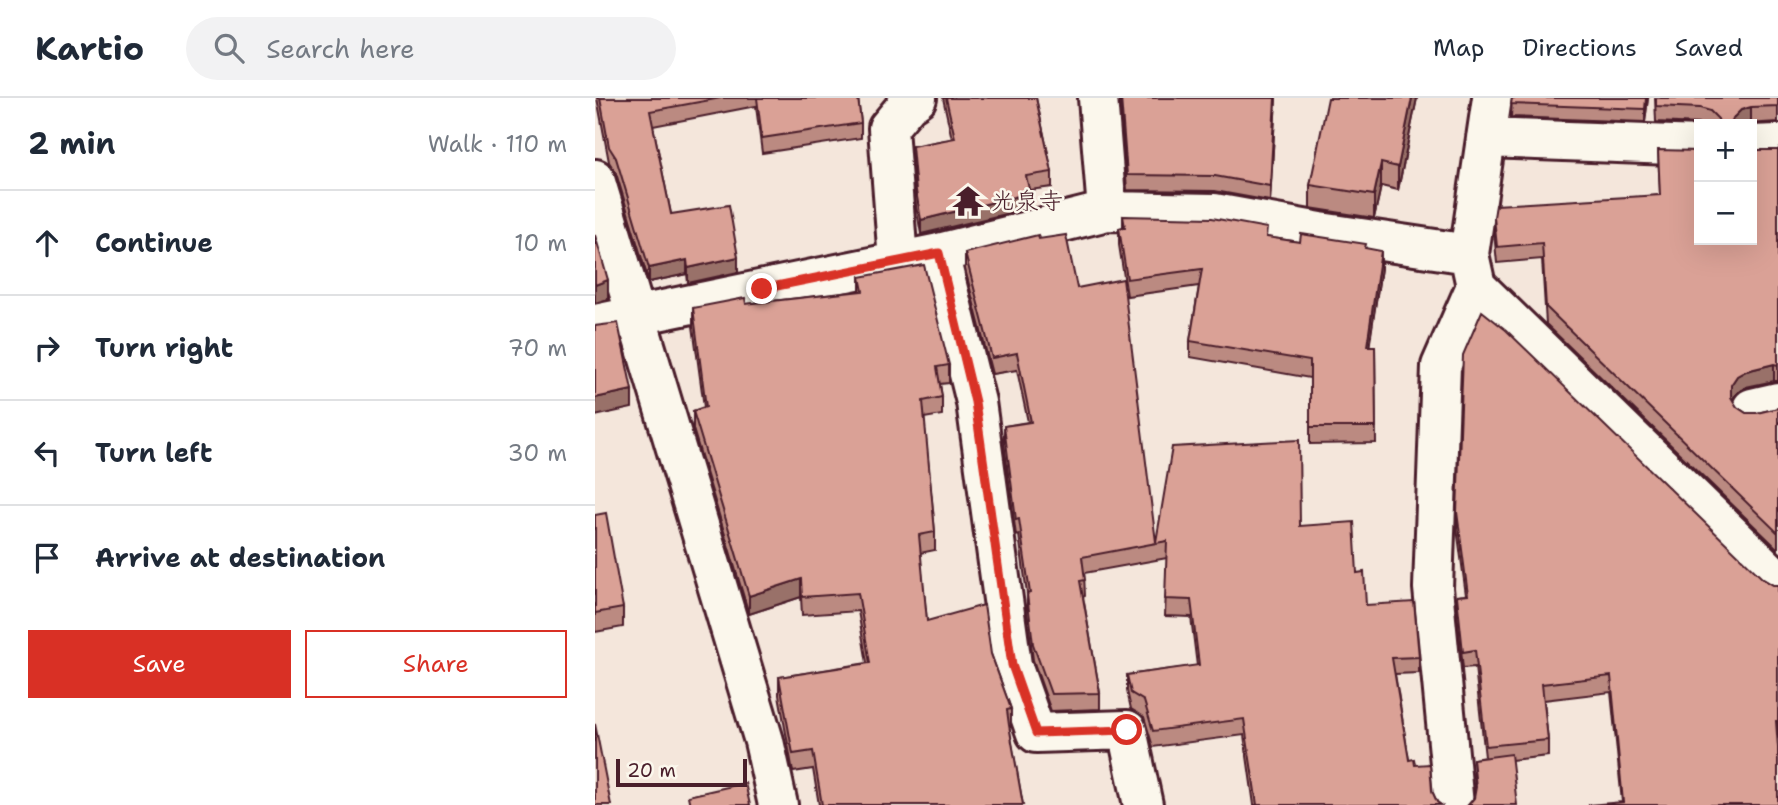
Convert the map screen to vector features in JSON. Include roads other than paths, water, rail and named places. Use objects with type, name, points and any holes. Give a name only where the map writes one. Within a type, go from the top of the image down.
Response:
[{"type":"street","points":[[898,261],[888,128],[908,104],[917,98]]},
{"type":"street","points":[[1098,98],[1107,211]]},
{"type":"street","points":[[1454,805],[1433,588],[1441,366],[1472,270],[1492,98]]},
{"type":"street","points":[[1486,138],[1694,146]]},
{"type":"street","points":[[1757,145],[1778,144]]},
{"type":"street","points":[[595,179],[760,728],[778,805]]},
{"type":"street","points":[[595,324],[939,253],[1107,211],[1214,213],[1320,232],[1472,270],[1778,580]]},
{"type":"street","points":[[939,253],[975,402],[1012,665],[1036,733],[1127,730],[1143,805]]},
{"type":"place","name":"光泉寺","points":[[968,201]]}]
